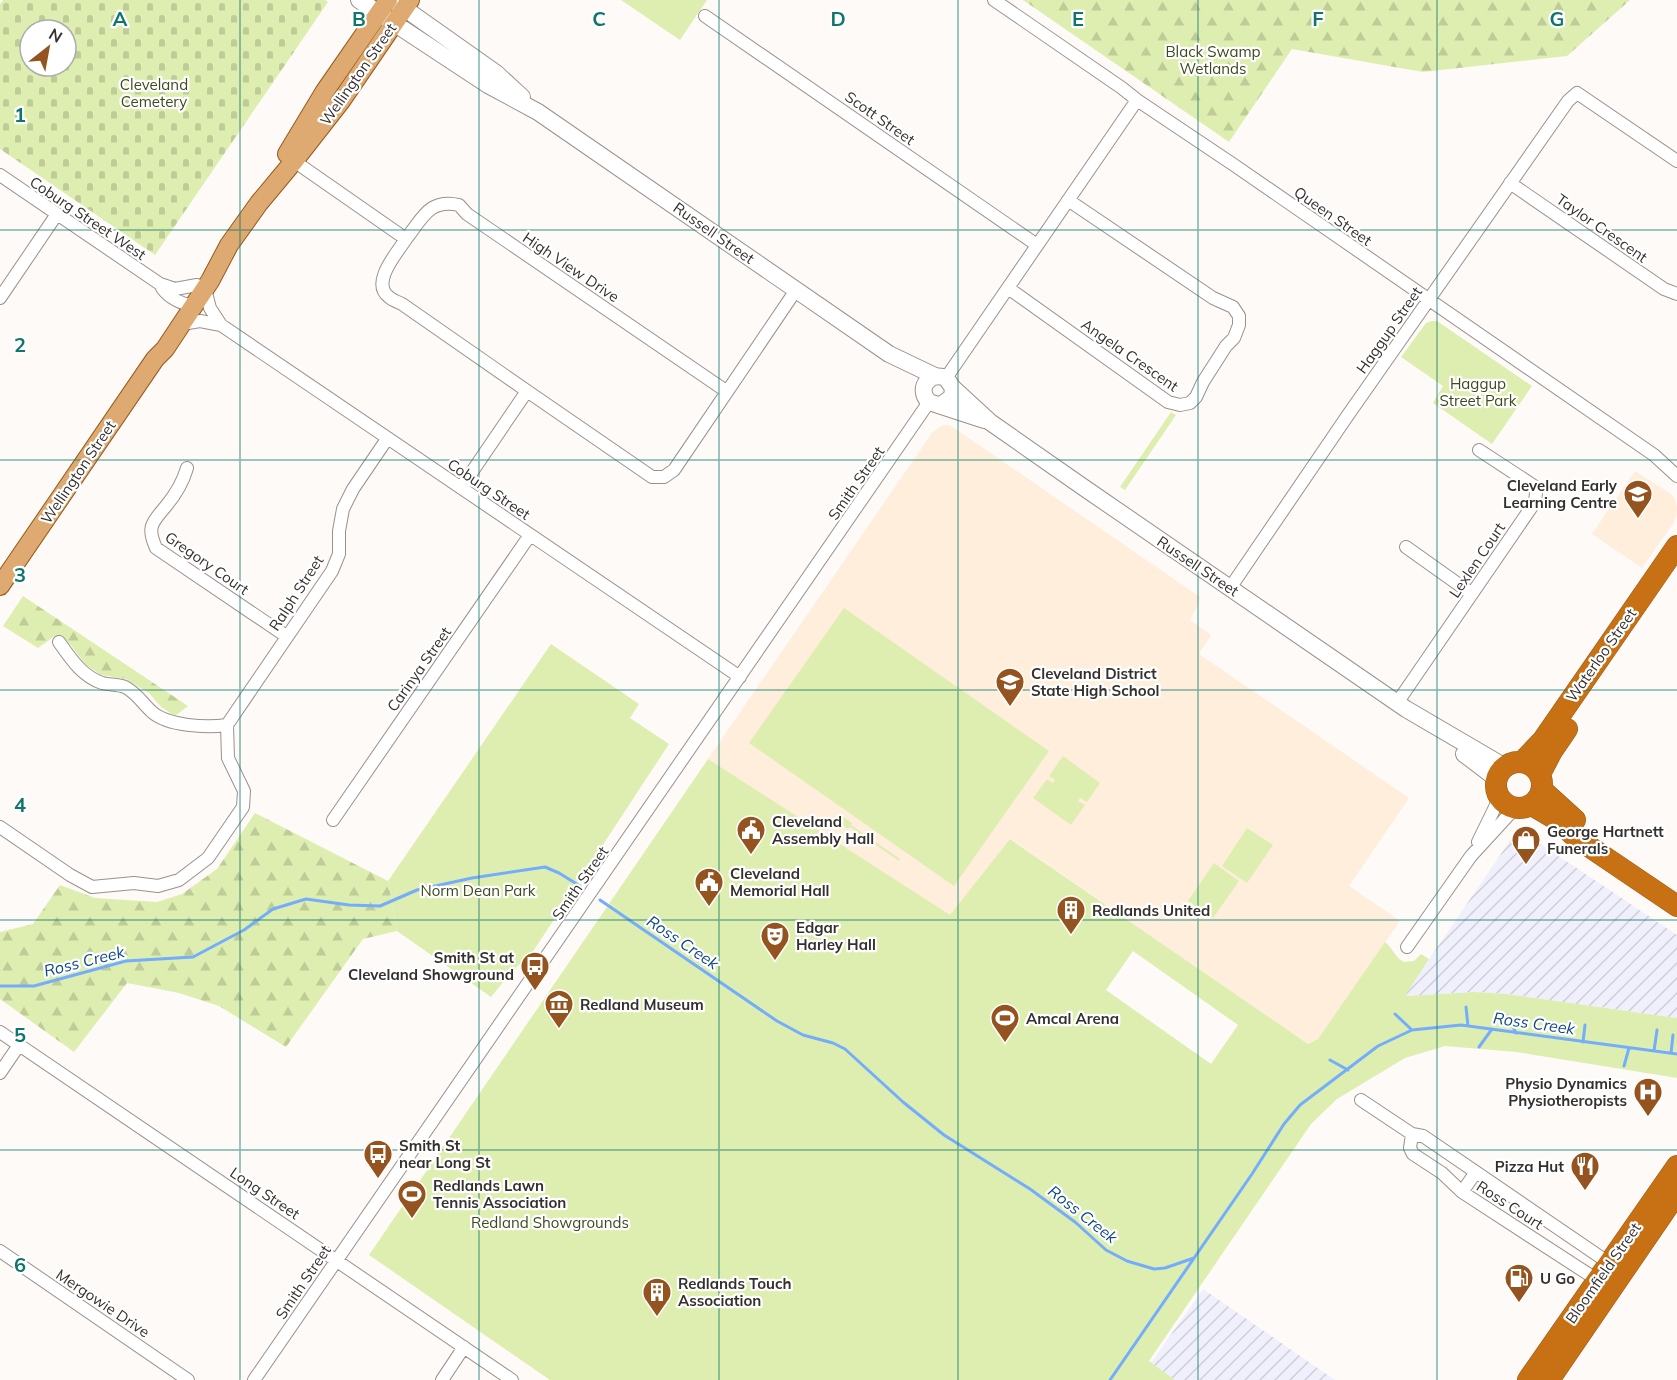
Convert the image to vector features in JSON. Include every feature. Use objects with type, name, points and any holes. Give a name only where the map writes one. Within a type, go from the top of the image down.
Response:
[{"type":"highway","name":"Waterloo Street","points":[[1519,785],[1543,740],[1677,546]]},
{"type":"highway","name":"Waterloo Street","points":[[1519,785],[1552,751],[1677,571]]},
{"type":"highway","name":"Russell Street","points":[[1519,785],[1565,812],[1595,836],[1677,891]]},
{"type":"highway","name":"Russell Street","points":[[1519,785],[1575,837],[1677,906]]},
{"type":"highway","name":"Bloomfield Street","points":[[1549,1380],[1677,1166]]},
{"type":"highway","name":"Bloomfield Street","points":[[1528,1380],[1677,1193]]},
{"type":"main road","name":"Russell Street","points":[[359,0],[394,8],[496,73],[538,112],[889,354],[944,380],[990,422],[1519,785]]},
{"type":"main road","name":"Wellington Street","points":[[155,358],[158,346],[259,203],[341,101],[394,8]]},
{"type":"main road","name":"Wellington Street","points":[[259,203],[325,91],[394,8]]},
{"type":"main road","name":"Wellington Street","points":[[0,586],[155,358],[165,350],[182,324],[189,305]]},
{"type":"main road","name":"Russell Street","points":[[889,354],[931,399],[990,422]]},
{"type":"main road","points":[[944,380],[952,397],[931,399],[926,381],[944,380]]},
{"type":"street","name":"Queen Street","points":[[994,0],[1654,455],[1677,476]]},
{"type":"street","name":"Scott Street","points":[[705,16],[1037,245]]},
{"type":"street","name":"Haggup Street","points":[[1230,588],[1428,299],[1568,101],[1577,93],[1677,161]]},
{"type":"street","points":[[944,380],[1137,100]]},
{"type":"street","points":[[294,161],[406,239]]},
{"type":"street","name":"Coburg Street West","points":[[0,175],[160,284],[175,289],[201,287]]},
{"type":"street","name":"Taylor Crescent","points":[[1510,183],[1665,290],[1677,294]]},
{"type":"street","name":"Angela Crescent","points":[[1008,288],[1168,402],[1180,405],[1190,403],[1196,398],[1203,382],[1237,332],[1239,316],[1233,307],[1213,298],[1068,200]]},
{"type":"street","name":"High View Drive","points":[[726,392],[466,214],[459,205],[440,203],[430,208],[382,276],[383,289],[387,297],[402,304],[652,477],[664,477],[674,470],[796,290]]},
{"type":"street","points":[[0,298],[57,214]]},
{"type":"street","name":"Coburg Street West","points":[[160,284],[165,293],[189,305]]},
{"type":"street","name":"Coburg Street","points":[[201,287],[210,308],[221,325],[740,678]]},
{"type":"street","name":"Coburg Street","points":[[182,324],[200,321],[221,325]]},
{"type":"street","points":[[461,488],[527,391]]},
{"type":"street","name":"Smith Street","points":[[254,1380],[931,399]]},
{"type":"street","name":"Ralph Street","points":[[227,725],[332,571],[339,554],[343,509],[353,489],[387,439]]},
{"type":"street","name":"Lexlen Court","points":[[1402,706],[1472,594],[1535,502],[1534,486],[1479,450]]},
{"type":"street","name":"Queen Street","points":[[1654,455],[1677,464]]},
{"type":"street","name":"Gregory Court","points":[[187,468],[182,483],[167,506],[155,517],[150,528],[156,548],[286,636]]},
{"type":"street","name":"Carinya Street","points":[[333,820],[530,535]]},
{"type":"street","points":[[1406,548],[1472,594]]},
{"type":"street","points":[[0,827],[70,875],[92,887],[134,883],[158,886],[179,880],[208,858],[243,807],[244,792],[228,758],[227,725],[213,727],[173,722],[152,712],[139,696],[123,687],[102,683],[79,669],[59,642]]},
{"type":"street","name":"Waterloo Street","points":[[1407,947],[1519,785]]},
{"type":"street","name":"Waterloo Street","points":[[1471,856],[1519,785]]},
{"type":"street","name":"Long Street","points":[[0,1032],[512,1380]]},
{"type":"street","points":[[0,1073],[19,1045]]},
{"type":"street","name":"Ross Court","points":[[1361,1100],[1412,1134],[1423,1136],[1476,1172],[1610,1276]]},
{"type":"street","name":"Ross Court","points":[[1412,1134],[1410,1148],[1413,1154],[1442,1173],[1462,1192],[1610,1276]]},
{"type":"street","points":[[1462,1192],[1476,1172]]},
{"type":"street","name":"Mergowie Drive","points":[[0,1251],[188,1380]]},
{"type":"street","points":[[442,1380],[464,1347]]},
{"type":"shaded area","name":"Cleveland District State High School","points":[[943,425],[954,428],[1200,597],[1190,620],[1211,635],[1199,654],[1409,798],[1349,886],[1400,921],[1318,1039],[1308,1044],[1011,839],[950,916],[708,759],[932,433]]},
{"type":"shaded area","name":"Cleveland Early Learning Centre","points":[[1635,471],[1671,494],[1677,507],[1677,515],[1673,524],[1642,568],[1592,534]]},
{"type":"shaded area","points":[[1518,829],[1677,935],[1677,1018],[1507,994],[1474,992],[1404,996]]},
{"type":"shaded area","points":[[1203,1289],[1335,1380],[1175,1380],[1151,1363]]},
{"type":"green space","name":"Cleveland Cemetery","points":[[3,0],[325,0],[328,2],[155,255],[0,149],[0,4]]},
{"type":"green space","points":[[621,0],[707,0],[680,40]]},
{"type":"green space","name":"Black Swamp Wetlands","points":[[1023,0],[1630,0],[1567,56],[1423,72],[1292,49],[1229,142]]},
{"type":"green space","name":"Haggup Street Park","points":[[1437,321],[1532,386],[1492,444],[1433,403],[1443,386],[1401,357],[1426,323]]},
{"type":"green space","points":[[1171,412],[1176,415],[1125,490],[1120,487]]},
{"type":"green space","points":[[23,596],[188,706],[175,716],[161,707],[149,693],[126,679],[101,675],[85,664],[70,644],[55,636],[38,648],[3,626]]},
{"type":"green space","points":[[844,608],[1049,751],[954,886],[749,743]]},
{"type":"green space","name":"Norm Dean Park","points":[[551,644],[639,704],[630,718],[669,744],[530,956],[514,969],[491,997],[397,931],[388,881]]},
{"type":"green space","points":[[1063,756],[1100,783],[1087,802],[1080,798],[1078,801],[1085,805],[1071,825],[1033,798],[1047,779],[1053,783],[1055,780],[1049,776]]},
{"type":"green space","name":"Redland Showgrounds","points":[[708,759],[950,915],[1010,839],[1308,1044],[1318,1039],[1385,942],[1404,962],[1414,961],[1421,954],[1429,959],[1405,996],[1474,992],[1507,994],[1677,1018],[1677,1078],[1516,1052],[1445,1046],[1405,1058],[1337,1099],[1311,1124],[1149,1361],[1175,1380],[550,1380],[369,1255]],"holes":[[[1133,951],[1238,1025],[1211,1064],[1106,990]]]},
{"type":"green space","points":[[255,813],[388,881],[397,931],[363,939],[286,1047],[219,1006],[179,993],[127,983],[74,1052],[0,999],[0,932],[33,924],[60,885],[95,898],[157,902],[182,894],[217,869]]},
{"type":"green space","points":[[839,814],[900,859],[899,861],[850,827],[848,829],[835,820]]},
{"type":"green space","points":[[1247,828],[1273,845],[1247,883],[1222,866]]},
{"type":"green space","points":[[1214,863],[1239,881],[1213,918],[1188,901]]},
{"type":"waterway","name":"Ross Creek","points":[[0,986],[34,986],[126,961],[193,957],[244,930],[273,909],[306,899],[349,905],[380,906],[417,890],[472,878],[545,867],[580,886]]},
{"type":"waterway","name":"Ross Creek","points":[[600,900],[777,1021],[803,1035],[833,1043],[845,1049],[903,1102],[944,1135],[1030,1189],[1075,1222],[1106,1250],[1127,1261],[1154,1269],[1165,1268],[1194,1258]]},
{"type":"waterway","points":[[1466,1007],[1468,1026]]},
{"type":"waterway","points":[[1395,1014],[1412,1030]]},
{"type":"waterway","points":[[1508,1016],[1516,1033]]},
{"type":"waterway","name":"Ross Creek","points":[[1110,1380],[1284,1124],[1300,1105],[1378,1046],[1412,1030],[1461,1025],[1677,1054]]},
{"type":"waterway","points":[[1583,1042],[1585,1025]]},
{"type":"waterway","points":[[1479,1047],[1492,1029]]},
{"type":"waterway","points":[[1654,1051],[1657,1030]]},
{"type":"waterway","points":[[1671,1053],[1673,1035]]},
{"type":"waterway","points":[[1624,1066],[1629,1048]]},
{"type":"waterway","points":[[1330,1060],[1348,1070]]},
{"type":"place","name":"Cleveland Early Learning Centre","points":[[1638,520]]},
{"type":"place","name":"Cleveland District State High School","points":[[1010,708]]},
{"type":"place","name":"Cleveland Assembly Hall","points":[[751,856]]},
{"type":"place","name":"George Hartnett Funerals","points":[[1526,866]]},
{"type":"place","name":"Cleveland Memorial Hall","points":[[709,908]]},
{"type":"place","name":"Redlands United","points":[[1071,936]]},
{"type":"place","name":"Edgar Harley Hall","points":[[775,962]]},
{"type":"place","name":"Smith St at Cleveland Showground","points":[[535,992]]},
{"type":"place","name":"Redland Museum","points":[[559,1030]]},
{"type":"place","name":"Amcal Arena","points":[[1005,1044]]},
{"type":"place","name":"Physio Dynamics Physiotheropists","points":[[1648,1118]]},
{"type":"place","name":"Smith St near Long St","points":[[378,1180]]},
{"type":"place","name":"Pizza Hut","points":[[1585,1192]]},
{"type":"place","name":"Redlands Lawn Tennis Association","points":[[412,1220]]},
{"type":"place","name":"U Go","points":[[1519,1304]]},
{"type":"place","name":"Redlands Touch Association","points":[[657,1318]]}]
